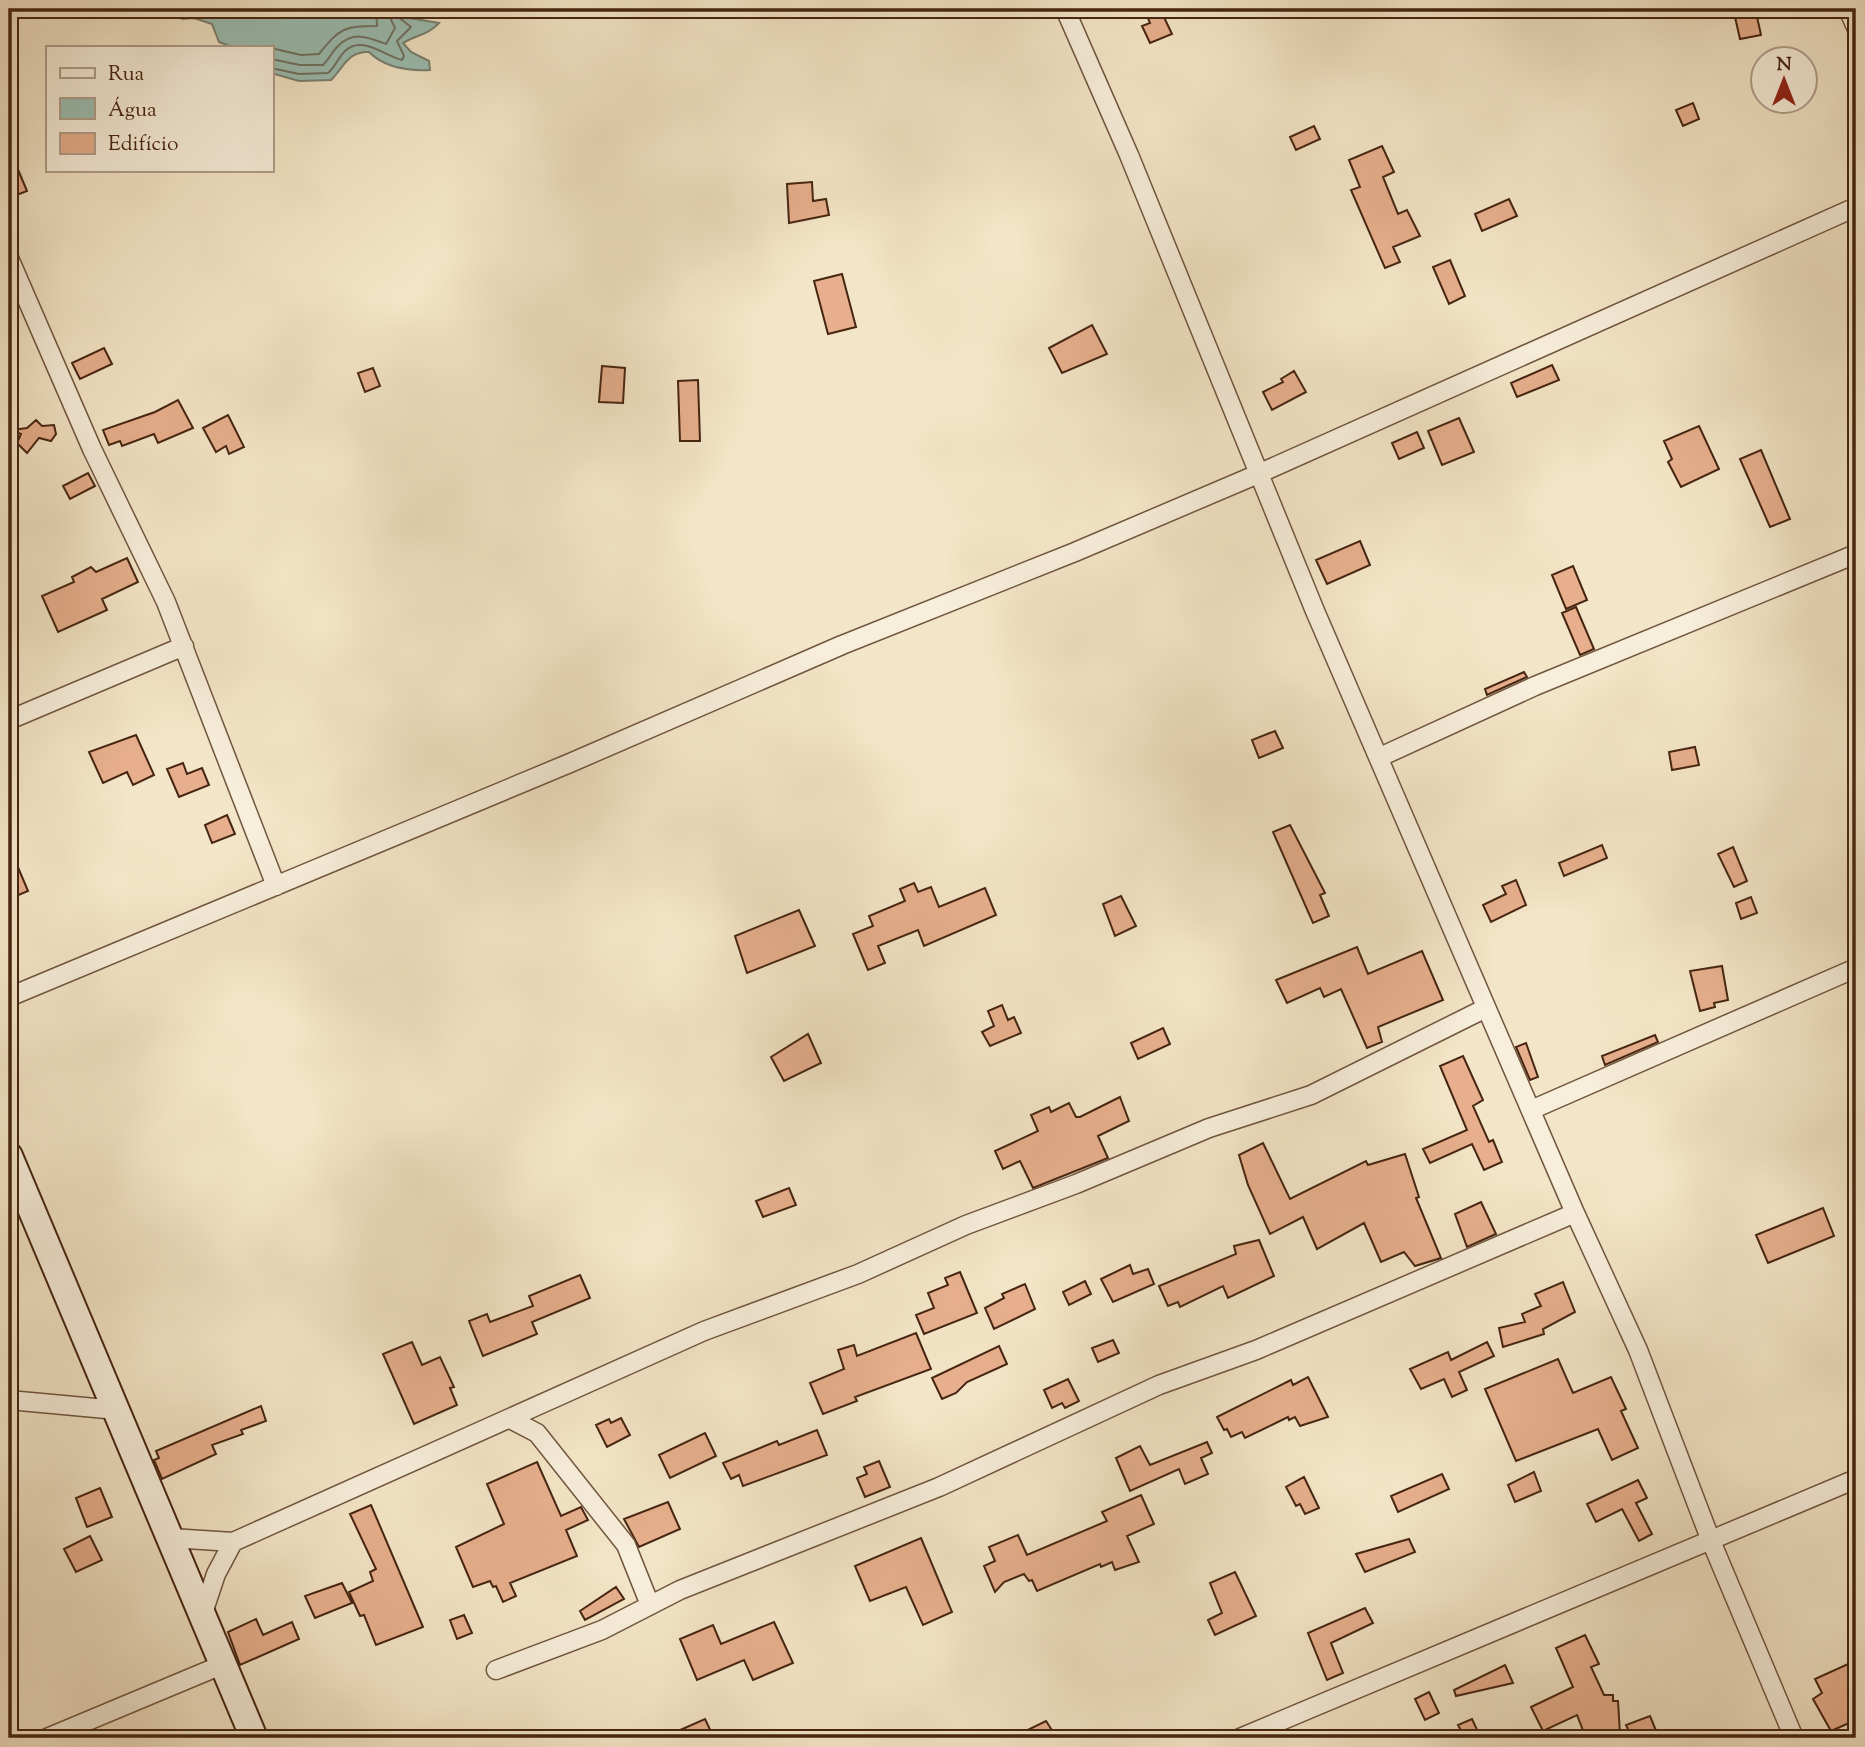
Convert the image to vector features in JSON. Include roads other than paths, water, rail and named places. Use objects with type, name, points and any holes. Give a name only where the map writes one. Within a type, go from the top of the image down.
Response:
[{"type":"street","points":[[1065,9],[1129,155],[1258,474],[1486,1008],[1638,1350],[1711,1541],[1794,1738]]},
{"type":"street","points":[[1848,9],[1856,27]]},
{"type":"street","points":[[9,997],[570,764],[842,645],[1075,552],[1258,474],[1856,206]]},
{"type":"street","points":[[9,258],[92,449],[184,646],[276,887]]},
{"type":"street","points":[[1380,757],[1535,686],[1856,554]]},
{"type":"street","points":[[9,720],[184,646]]},
{"type":"street","points":[[1531,1110],[1856,968]]},
{"type":"street","points":[[172,1538],[233,1542],[704,1331],[858,1274],[966,1225],[1076,1184],[1219,1125],[1311,1095],[1486,1008]]},
{"type":"street","points":[[9,1156],[254,1738]]},
{"type":"street","points":[[496,1670],[602,1630],[680,1590],[939,1487],[1158,1385],[1256,1350],[1575,1213]]},
{"type":"street","points":[[9,1400],[117,1410]]},
{"type":"street","points":[[510,1419],[537,1433],[626,1545],[650,1605]]},
{"type":"street","points":[[1240,1738],[1856,1479]]},
{"type":"street","points":[[203,1613],[216,1574],[233,1542]]},
{"type":"street","points":[[47,1738],[224,1664]]},
{"type":"water","points":[[170,9],[399,9],[409,18],[439,23],[403,43],[411,52],[429,61],[430,70],[398,67],[382,62],[369,52],[362,52],[351,57],[331,80],[299,81],[273,74],[273,46],[229,46],[219,42],[212,24],[194,18],[182,19]]}]
